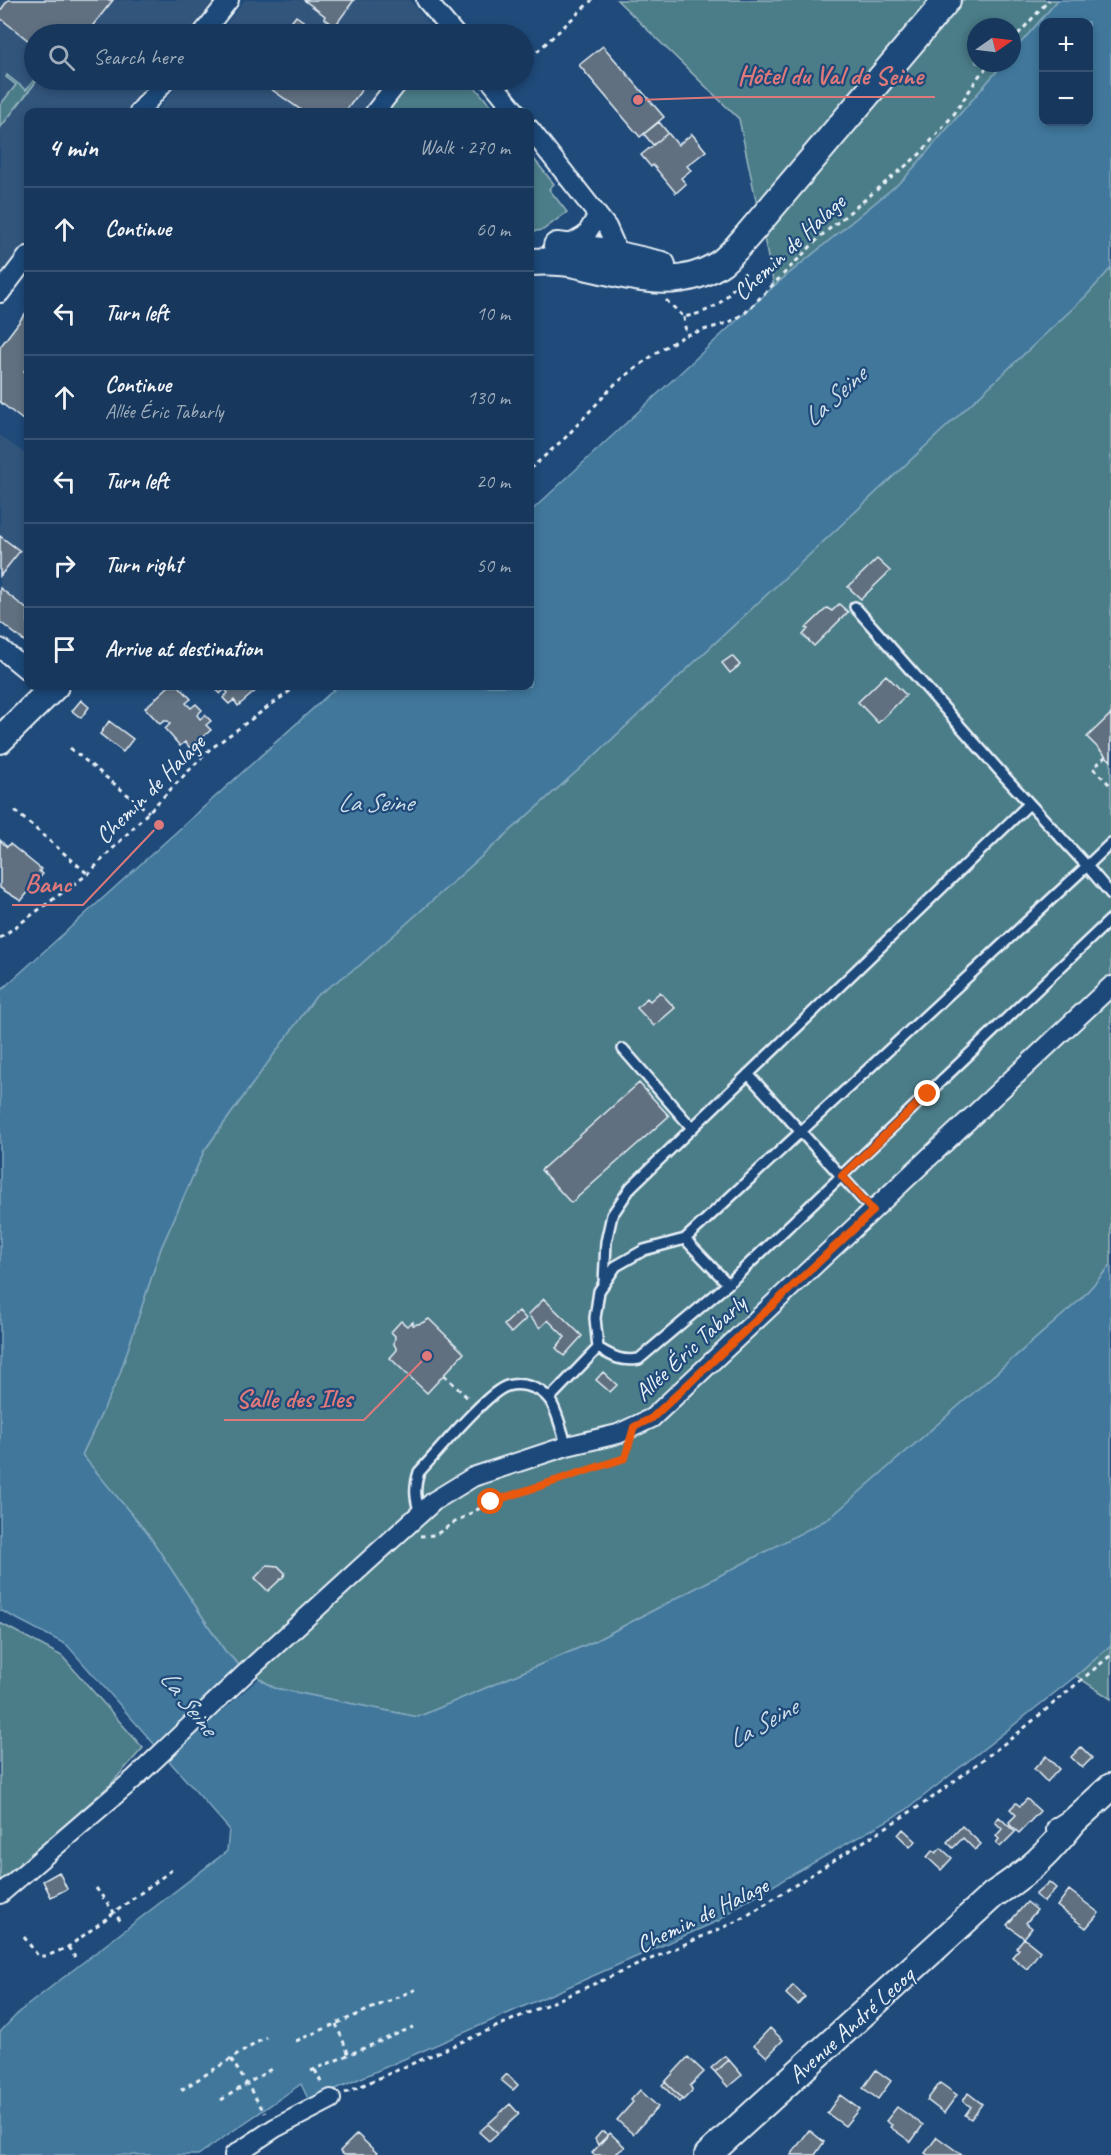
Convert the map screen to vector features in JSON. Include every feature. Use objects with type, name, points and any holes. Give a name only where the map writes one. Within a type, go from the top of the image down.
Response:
[{"type":"main road","points":[[534,246],[567,246],[658,281],[686,279],[724,261],[947,0]]},
{"type":"main road","points":[[534,262],[603,261]]},
{"type":"main road","points":[[0,740],[48,690]]},
{"type":"main road","name":"Avenue André Lecoq","points":[[708,2155],[993,1895],[1022,1876],[1049,1853],[1074,1821],[1111,1787]]},
{"type":"street","points":[[210,24],[229,0]]},
{"type":"street","points":[[426,0],[440,24]]},
{"type":"street","points":[[142,108],[158,90]]},
{"type":"street","points":[[378,108],[392,90]]},
{"type":"street","points":[[498,90],[513,108]]},
{"type":"street","points":[[534,134],[611,233],[614,243],[603,261]]},
{"type":"street","points":[[567,246],[586,235],[595,215]]},
{"type":"street","points":[[0,293],[24,261]]},
{"type":"street","points":[[0,648],[24,668]]},
{"type":"street","name":"Allée Éric Tabarly","points":[[0,1894],[135,1778],[253,1666],[434,1501],[473,1477],[567,1446],[618,1434],[652,1418],[1111,986]]},
{"type":"street","points":[[234,2155],[275,2128],[330,2099]]},
{"type":"lane","points":[[855,607],[1111,894]]},
{"type":"lane","points":[[604,1283],[606,1242],[612,1215],[632,1186],[1029,804]]},
{"type":"lane","points":[[549,1399],[598,1348],[595,1318],[599,1291],[616,1266],[644,1250],[685,1239],[1111,843]]},
{"type":"lane","points":[[598,1348],[615,1359],[627,1361],[639,1359],[728,1284],[1111,919]]},
{"type":"lane","points":[[623,1049],[692,1128]]},
{"type":"lane","points":[[748,1074],[873,1211]]},
{"type":"lane","points":[[685,1239],[728,1284]]},
{"type":"lane","points":[[420,1514],[414,1495],[418,1472],[490,1397],[505,1386],[526,1385],[540,1391],[549,1399],[567,1446]]},
{"type":"path","points":[[534,55],[592,0]]},
{"type":"path","points":[[1021,31],[1049,0]]},
{"type":"path","name":"Chemin de Halage","points":[[534,465],[565,438],[615,384],[660,350],[686,335],[728,323],[745,313],[822,235],[920,154],[954,114],[983,72]]},
{"type":"path","points":[[684,316],[686,335]]},
{"type":"path","name":"Chemin de Halage","points":[[0,938],[88,874],[209,750],[290,691]]},
{"type":"path","points":[[70,748],[149,812]]},
{"type":"path","points":[[1106,756],[1093,768],[1111,786]]},
{"type":"path","points":[[15,811],[88,874]]},
{"type":"path","points":[[444,1375],[479,1408]]},
{"type":"path","points":[[411,1537],[435,1535],[491,1502],[625,1458],[634,1427]]},
{"type":"path","name":"Chemin de Halage","points":[[330,2099],[740,1920],[929,1800],[1017,1734],[1111,1655]]},
{"type":"path","points":[[24,1937],[38,1956],[47,1956],[68,1947],[173,1869]]},
{"type":"path","points":[[96,1888],[122,1923]]},
{"type":"path","points":[[68,1947],[75,1957]]},
{"type":"path","points":[[296,2041],[419,1988]]},
{"type":"path","points":[[336,2024],[349,2055]]},
{"type":"path","points":[[311,2071],[413,2027]]},
{"type":"path","points":[[181,2090],[266,2037]]},
{"type":"path","points":[[231,2059],[270,2121]]},
{"type":"path","points":[[221,2100],[271,2069]]},
{"type":"shaded area","points":[[0,0],[219,0],[201,24],[24,24],[24,90],[150,90],[135,108],[24,108],[24,248],[0,281]]},
{"type":"shaded area","points":[[245,0],[410,0],[429,24],[226,24]]},
{"type":"shaded area","points":[[174,90],[382,90],[369,108],[159,108]]},
{"type":"shaded area","points":[[0,435],[24,453],[24,643],[0,623]]},
{"type":"green space","points":[[617,0],[1058,0],[1042,18],[1039,18],[1039,22],[1021,43],[1021,18],[967,18],[967,72],[996,72],[904,179],[774,286],[739,119]]},
{"type":"green space","points":[[7,75],[24,90],[30,90],[0,128],[0,105],[16,85],[6,77]]},
{"type":"green space","points":[[403,90],[477,90],[493,108],[388,108]]},
{"type":"green space","points":[[534,159],[554,184],[549,189],[567,212],[543,230],[534,231]]},
{"type":"green space","points":[[1111,268],[1111,1265],[1080,1300],[830,1518],[593,1642],[418,1717],[274,1688],[239,1665],[225,1651],[148,1534],[82,1455],[119,1376],[161,1248],[204,1151],[316,996],[360,965],[595,755],[1086,296]]},
{"type":"green space","points":[[0,1623],[62,1656],[143,1748],[111,1784],[4,1880],[0,1881]]},
{"type":"green space","points":[[1111,1645],[1111,1699],[1076,1676]]},
{"type":"water","name":"La Seine","points":[[1058,0],[1111,0],[1111,268],[1086,296],[595,755],[360,965],[316,996],[204,1151],[161,1248],[119,1376],[82,1455],[148,1534],[225,1651],[239,1665],[274,1688],[418,1717],[593,1642],[830,1518],[1080,1300],[1111,1265],[1111,1645],[1076,1676],[906,1810],[741,1904],[720,1920],[320,2096],[311,2105],[301,2084],[198,2155],[0,2155],[0,2032],[20,2011],[227,1851],[229,1829],[67,1645],[0,1610],[0,991],[334,690],[534,690],[534,508],[774,286],[904,179],[996,72],[1021,72],[1021,43],[1039,22],[1039,126],[1093,126],[1093,18],[1042,18]]},
{"type":"pier","points":[[239,1665],[259,1678],[168,1760],[154,1744]]},
{"type":"building","points":[[8,0],[113,0],[94,24],[24,24],[24,37],[0,18],[0,11]]},
{"type":"building","points":[[304,0],[354,0],[336,24],[332,24],[324,18],[325,16]]},
{"type":"building","points":[[296,16],[308,24],[290,24]]},
{"type":"building","points":[[603,46],[664,117],[640,137],[579,65]]},
{"type":"building","points":[[272,90],[362,90],[348,108],[298,108]]},
{"type":"building","points":[[659,122],[668,133],[653,145],[644,134]]},
{"type":"building","points":[[668,133],[678,145],[692,134],[706,151],[687,166],[691,170],[681,178],[686,184],[676,193],[653,165],[651,167],[641,155]]},
{"type":"building","points":[[24,315],[24,421],[0,402],[0,347]]},
{"type":"building","points":[[0,536],[20,551],[0,576]]},
{"type":"building","points":[[877,559],[890,571],[861,599],[848,587]]},
{"type":"building","points":[[0,588],[24,607],[24,641],[0,622]]},
{"type":"building","points":[[839,604],[848,612],[814,646],[803,635],[808,629],[806,628],[827,608],[832,611]]},
{"type":"building","points":[[732,656],[740,665],[730,673],[722,663]]},
{"type":"building","points":[[886,675],[906,695],[878,723],[858,702]]},
{"type":"building","points":[[165,690],[183,690],[191,699],[186,703],[191,708],[196,704],[202,710],[197,715],[200,719],[205,715],[211,721],[206,725],[211,730],[190,748],[185,742],[180,746],[165,729],[170,724],[168,721],[160,724],[145,708]]},
{"type":"building","points":[[226,690],[257,690],[238,706],[234,700],[229,704],[223,698],[228,693]]},
{"type":"building","points":[[81,700],[89,707],[81,718],[72,711]]},
{"type":"building","points":[[1111,714],[1111,761],[1087,737]]},
{"type":"building","points":[[109,721],[133,739],[123,752],[100,734]]},
{"type":"building","points":[[0,840],[7,847],[10,844],[41,869],[39,871],[43,874],[21,901],[0,888]]},
{"type":"building","points":[[660,992],[675,1008],[654,1026],[637,1008],[647,998],[650,1001]]},
{"type":"building","points":[[639,1083],[669,1116],[571,1203],[541,1170]]},
{"type":"building","points":[[544,1299],[582,1336],[564,1356],[556,1348],[565,1337],[548,1320],[540,1328],[528,1315]]},
{"type":"building","points":[[519,1311],[526,1319],[511,1333],[504,1325]]},
{"type":"building","points":[[429,1319],[464,1353],[427,1393],[390,1358],[397,1350],[394,1344],[395,1336],[391,1332],[401,1321],[407,1326],[413,1322],[413,1325]]},
{"type":"building","points":[[603,1372],[617,1385],[610,1392],[596,1380]]},
{"type":"building","points":[[267,1565],[278,1566],[285,1573],[268,1591],[255,1578]]},
{"type":"building","points":[[1081,1747],[1092,1758],[1082,1768],[1071,1757]]},
{"type":"building","points":[[1046,1756],[1059,1769],[1047,1782],[1034,1769]]},
{"type":"building","points":[[1027,1799],[1040,1811],[1019,1833],[1010,1825],[1009,1822],[1016,1815],[1010,1809],[1016,1803],[1020,1806]]},
{"type":"building","points":[[999,1817],[1015,1832],[1000,1847],[996,1843],[999,1839],[996,1836],[1002,1829],[995,1822]]},
{"type":"building","points":[[962,1826],[981,1844],[975,1850],[963,1838],[953,1848],[947,1842]]},
{"type":"building","points":[[903,1829],[916,1841],[910,1847],[898,1835]]},
{"type":"building","points":[[941,1848],[952,1858],[941,1870],[927,1857],[933,1850],[936,1853]]},
{"type":"building","points":[[59,1872],[67,1889],[51,1897],[43,1881]]},
{"type":"building","points":[[1049,1882],[1056,1888],[1044,1902],[1035,1895]]},
{"type":"building","points":[[1069,1890],[1099,1913],[1086,1928],[1057,1906]]},
{"type":"building","points":[[1027,1902],[1037,1910],[1026,1923],[1032,1928],[1024,1938],[1007,1925]]},
{"type":"building","points":[[1024,1938],[1040,1951],[1027,1969],[1012,1957]]},
{"type":"building","points":[[793,1985],[805,1997],[798,2005],[786,1994]]},
{"type":"building","points":[[770,2028],[783,2040],[767,2057],[754,2045]]},
{"type":"building","points":[[725,2056],[729,2060],[715,2072],[711,2068]]},
{"type":"building","points":[[688,2057],[704,2072],[690,2086],[692,2091],[683,2100],[665,2082]]},
{"type":"building","points":[[729,2060],[742,2075],[728,2087],[715,2072]]},
{"type":"building","points":[[876,2070],[891,2081],[878,2099],[863,2088]]},
{"type":"building","points":[[507,2074],[518,2085],[513,2090],[501,2080]]},
{"type":"building","points":[[665,2082],[682,2099],[679,2102],[662,2085]]},
{"type":"building","points":[[940,2083],[957,2095],[944,2113],[927,2100]]},
{"type":"building","points":[[640,2090],[658,2107],[633,2134],[617,2120]]},
{"type":"building","points":[[968,2093],[982,2104],[971,2119],[965,2115],[971,2107],[963,2101]]},
{"type":"building","points":[[840,2095],[859,2109],[845,2126],[827,2113]]},
{"type":"building","points":[[510,2104],[519,2114],[498,2133],[488,2124]]},
{"type":"building","points":[[897,2107],[923,2125],[911,2142],[890,2127],[892,2125],[886,2121]]},
{"type":"building","points":[[488,2124],[498,2133],[489,2141],[479,2132]]},
{"type":"building","points":[[809,2130],[824,2142],[815,2155],[791,2155]]},
{"type":"building","points":[[601,2132],[608,2135],[598,2145],[595,2139]]},
{"type":"building","points":[[610,2133],[625,2147],[614,2155],[594,2155],[592,2153]]},
{"type":"building","points":[[357,2134],[379,2155],[344,2155],[340,2151]]},
{"type":"building","points":[[937,2137],[962,2155],[928,2155],[925,2153]]},
{"type":"place","name":"Hôtel du Val de Seine","points":[[638,100]]},
{"type":"place","name":"Banc","points":[[159,825]]},
{"type":"place","name":"Salle des Iles","points":[[427,1356]]},
{"type":"route","points":[[491,1502],[625,1458],[634,1427],[652,1418],[873,1211],[842,1176],[928,1094]]}]
